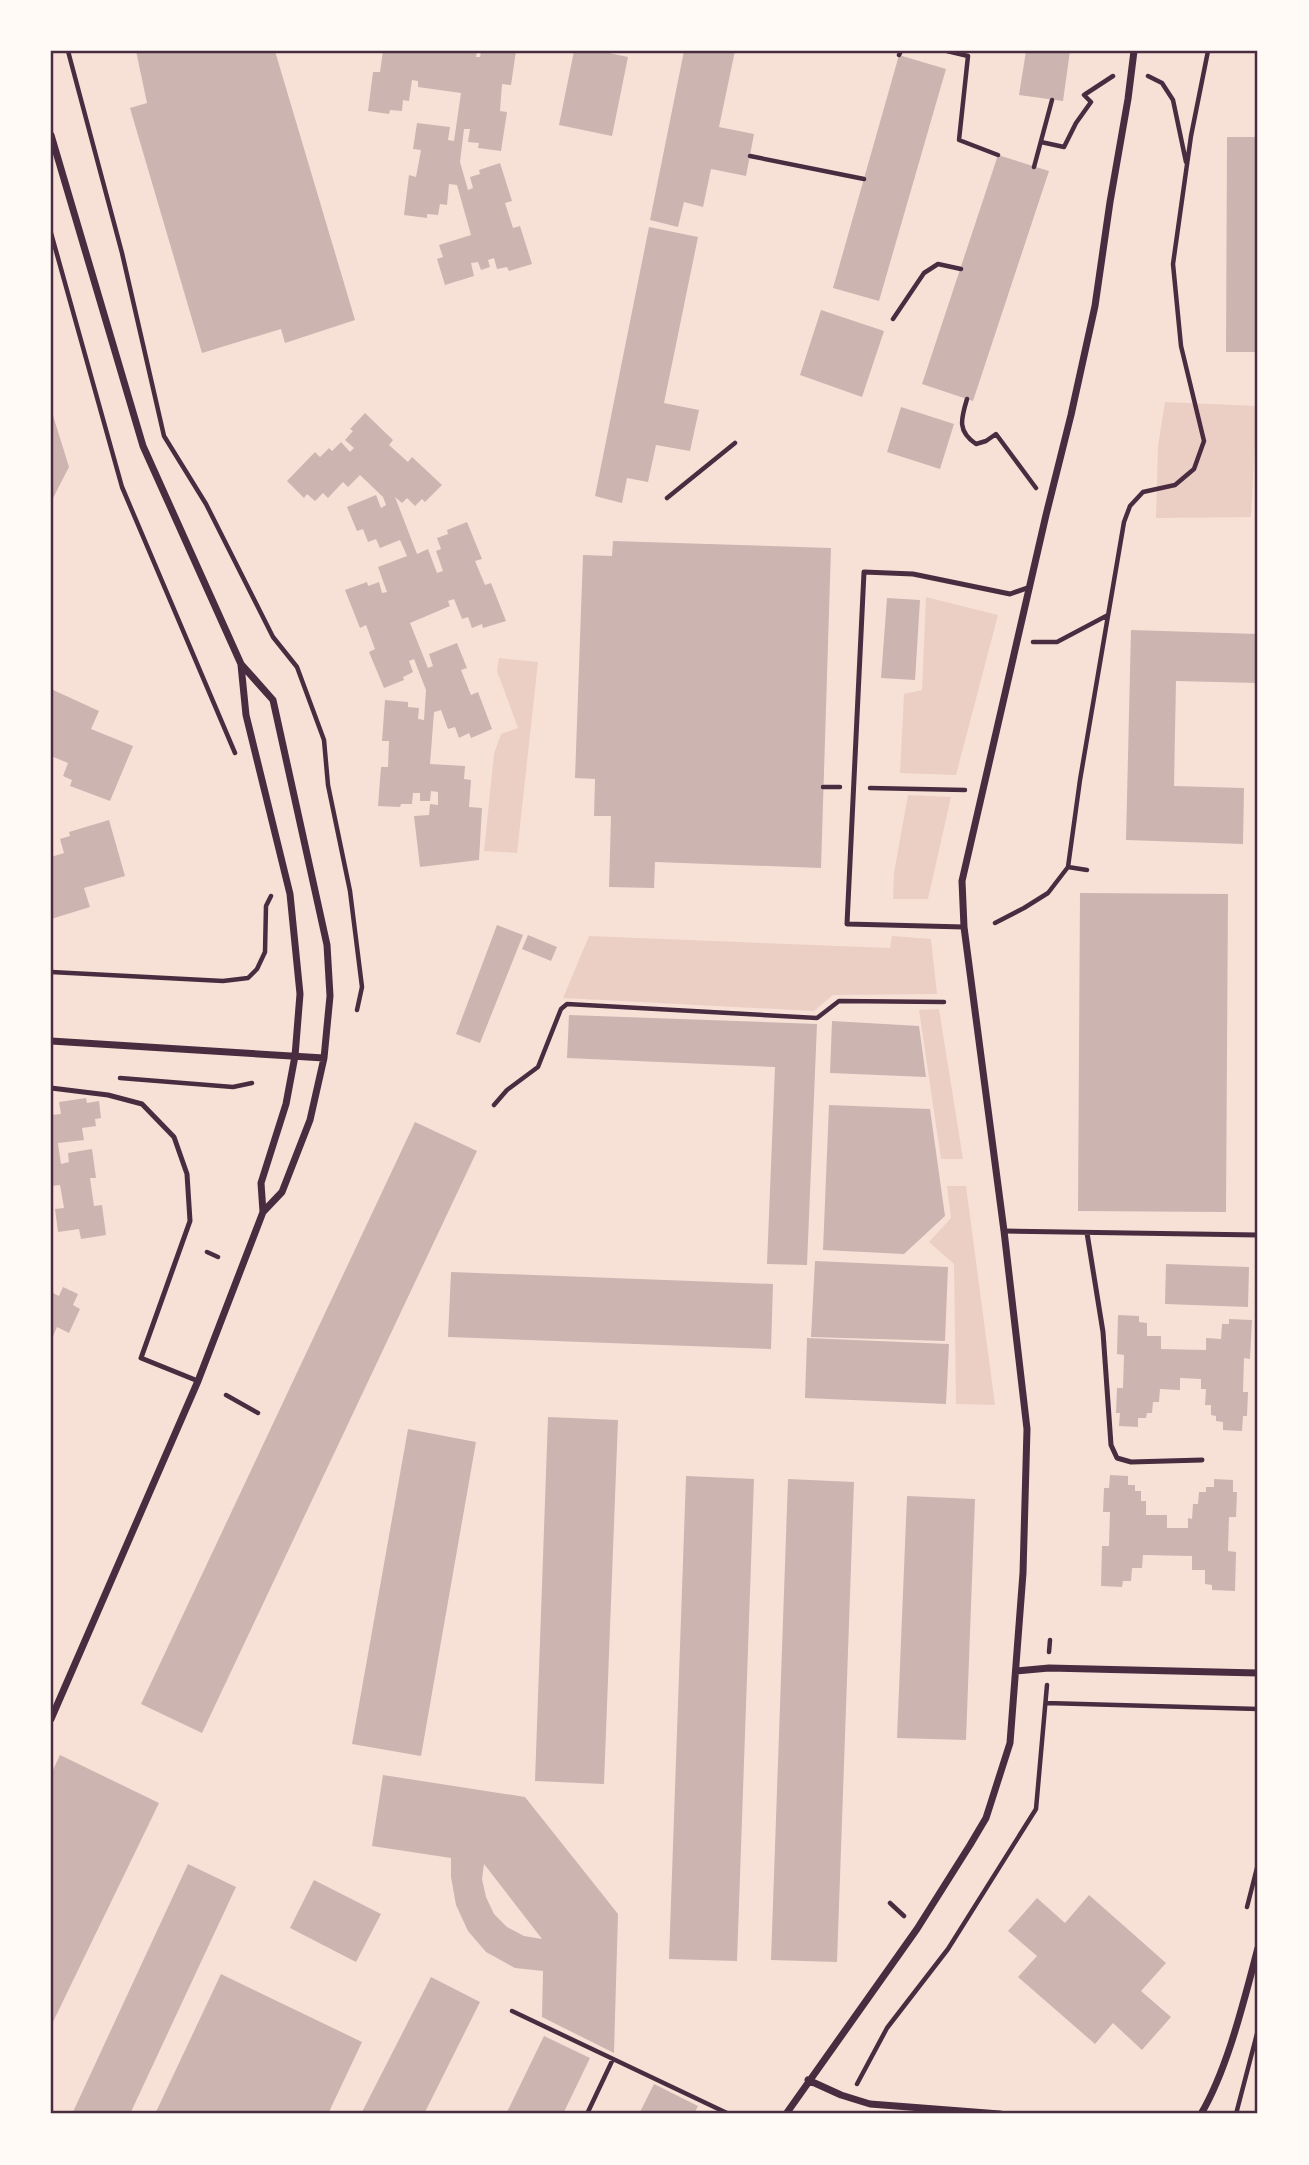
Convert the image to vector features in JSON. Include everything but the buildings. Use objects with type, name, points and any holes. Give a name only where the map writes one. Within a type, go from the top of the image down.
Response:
[{"type":"street","points":[[786,2114],[917,1929],[986,1818],[1010,1743],[1023,1573],[1027,1429],[964,927],[962,880],[1095,306],[1134,51]]},
{"type":"street","points":[[51,135],[143,446],[241,664],[273,700],[327,945],[330,996],[324,1058],[310,1120],[287,1180],[282,1192],[263,1212],[198,1381],[51,1719]]},
{"type":"street","points":[[241,664],[246,715],[290,894],[300,994],[295,1056],[286,1104],[261,1182],[263,1212]]},
{"type":"street","points":[[51,1041],[324,1058]]},
{"type":"street","points":[[1016,1671],[1049,1668],[1258,1672]]},
{"type":"street","points":[[1200,2114],[1213,2092],[1258,1948]]},
{"type":"street","points":[[808,2080],[870,2104],[1000,2114]]},
{"type":"lane","points":[[964,927],[847,924],[864,572],[912,574],[1010,594],[1031,587]]},
{"type":"lane","points":[[51,1088],[108,1095],[142,1104],[174,1138],[187,1174],[190,1222],[141,1358],[198,1381]]},
{"type":"lane","points":[[1004,1231],[1258,1235]]},
{"type":"lane","points":[[1087,1233],[1103,1332],[1111,1445],[1117,1458],[1130,1462],[1202,1460]]},
{"type":"path","points":[[68,51],[121,253],[164,436],[206,504],[273,637],[297,667],[324,740],[328,785],[350,891],[362,987],[356,1010]]},
{"type":"path","points":[[947,51],[968,56],[959,140],[998,155]]},
{"type":"path","points":[[995,923],[1048,893],[1068,867],[1080,780],[1124,523],[1130,506],[1143,492],[1175,485],[1194,469],[1204,441],[1181,346],[1173,264],[1208,51]]},
{"type":"path","points":[[1132,69],[1162,83],[1173,100],[1187,167]]},
{"type":"path","points":[[1041,142],[1064,147],[1091,102],[1084,95],[1113,76]]},
{"type":"path","points":[[1034,167],[1052,100]]},
{"type":"path","points":[[750,156],[864,179]]},
{"type":"path","points":[[51,233],[122,486],[238,760]]},
{"type":"path","points":[[893,320],[924,273],[939,264],[961,270]]},
{"type":"path","points":[[967,399],[960,422],[969,439],[976,444],[996,434],[1036,488]]},
{"type":"path","points":[[667,498],[735,443]]},
{"type":"path","points":[[1018,641],[1057,642],[1109,615]]},
{"type":"path","points":[[823,786],[965,790]]},
{"type":"path","points":[[1068,867],[1087,870]]},
{"type":"path","points":[[51,972],[223,981],[248,978],[257,969],[265,952],[266,906],[272,895]]},
{"type":"path","points":[[494,1105],[507,1090],[538,1067],[561,1009],[567,1004],[817,1018],[839,1001],[943,1002]]},
{"type":"path","points":[[116,1078],[233,1087],[252,1083]]},
{"type":"path","points":[[207,1252],[218,1257]]},
{"type":"path","points":[[226,1395],[258,1413]]},
{"type":"path","points":[[850,2098],[887,2028],[948,1949],[1036,1809],[1050,1640]]},
{"type":"path","points":[[1046,1703],[1258,1709]]},
{"type":"path","points":[[1247,1907],[1258,1864]]},
{"type":"path","points":[[890,1903],[902,1914]]},
{"type":"path","points":[[512,2011],[729,2114]]},
{"type":"path","points":[[1236,2114],[1258,2030]]},
{"type":"path","points":[[587,2114],[613,2059]]},
{"type":"shaded area","points":[[1165,402],[1257,406],[1251,517],[1156,518],[1158,446]]},
{"type":"shaded area","points":[[926,597],[998,615],[956,775],[900,773],[904,694],[922,690]]},
{"type":"shaded area","points":[[499,658],[538,662],[517,853],[484,851],[494,754],[501,734],[518,728],[497,671]]},
{"type":"shaded area","points":[[908,795],[951,797],[928,899],[893,899],[894,873]]},
{"type":"shaded area","points":[[589,936],[890,948],[892,936],[931,939],[937,994],[833,995],[814,1011],[563,998]]},
{"type":"shaded area","points":[[939,1009],[963,1159],[941,1159],[919,1010]]},
{"type":"shaded area","points":[[947,1186],[966,1186],[995,1405],[956,1404],[954,1264],[929,1242],[951,1218]]}]
